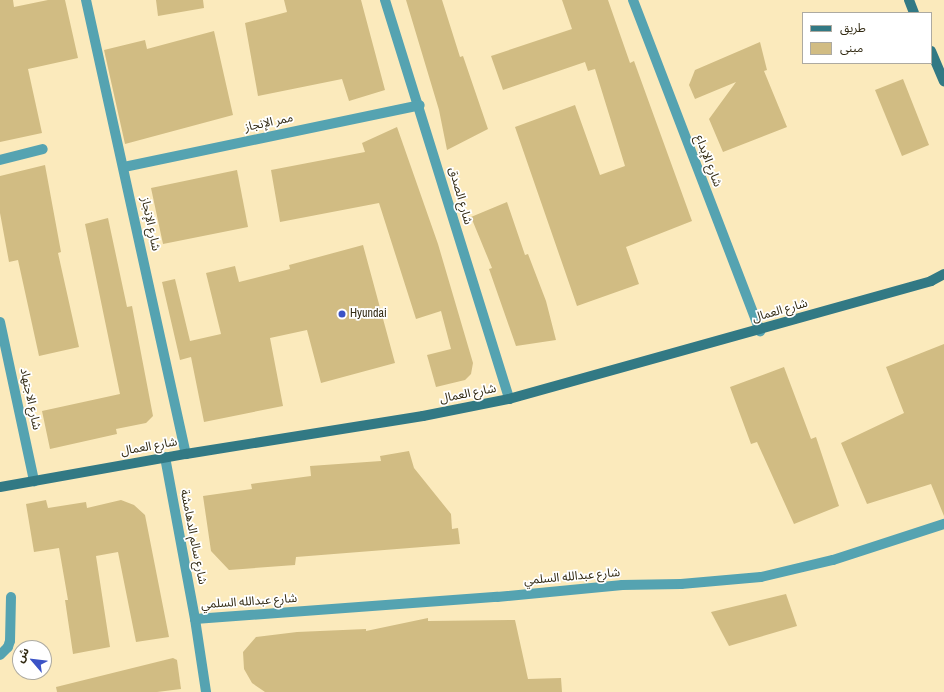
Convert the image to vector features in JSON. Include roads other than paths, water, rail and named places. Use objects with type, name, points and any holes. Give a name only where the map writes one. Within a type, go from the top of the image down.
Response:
[{"type":"street","name":"شارع الإنجاز","points":[[86,0],[186,454]]},
{"type":"street","name":"شارع الصدق","points":[[385,0],[420,105],[509,399]]},
{"type":"street","name":"شارع الإبداع","points":[[633,0],[760,330]]},
{"type":"street","points":[[908,0],[914,12]]},
{"type":"street","points":[[932,54],[944,81]]},
{"type":"street","name":"ممر الإنجاز","points":[[124,167],[420,105]]},
{"type":"street","points":[[0,160],[43,149]]},
{"type":"street","name":"شارع العمال","points":[[0,487],[165,457],[423,416],[509,399],[931,281],[944,274]]},
{"type":"street","name":"شارع العمال","points":[[931,281],[944,281]]},
{"type":"street","name":"شارع الاجتهاد","points":[[0,322],[34,481]]},
{"type":"street","name":"شارع سالم الدهامشة","points":[[165,457],[196,619],[206,692]]},
{"type":"street","name":"شارع عبدالله السلمي","points":[[196,619],[497,597],[622,585],[680,584],[761,577],[848,556],[944,524]]},
{"type":"street","points":[[0,655],[8,647],[10,641],[11,597]]},
{"type":"place","name":"Hyundai","points":[[342,314]]}]
